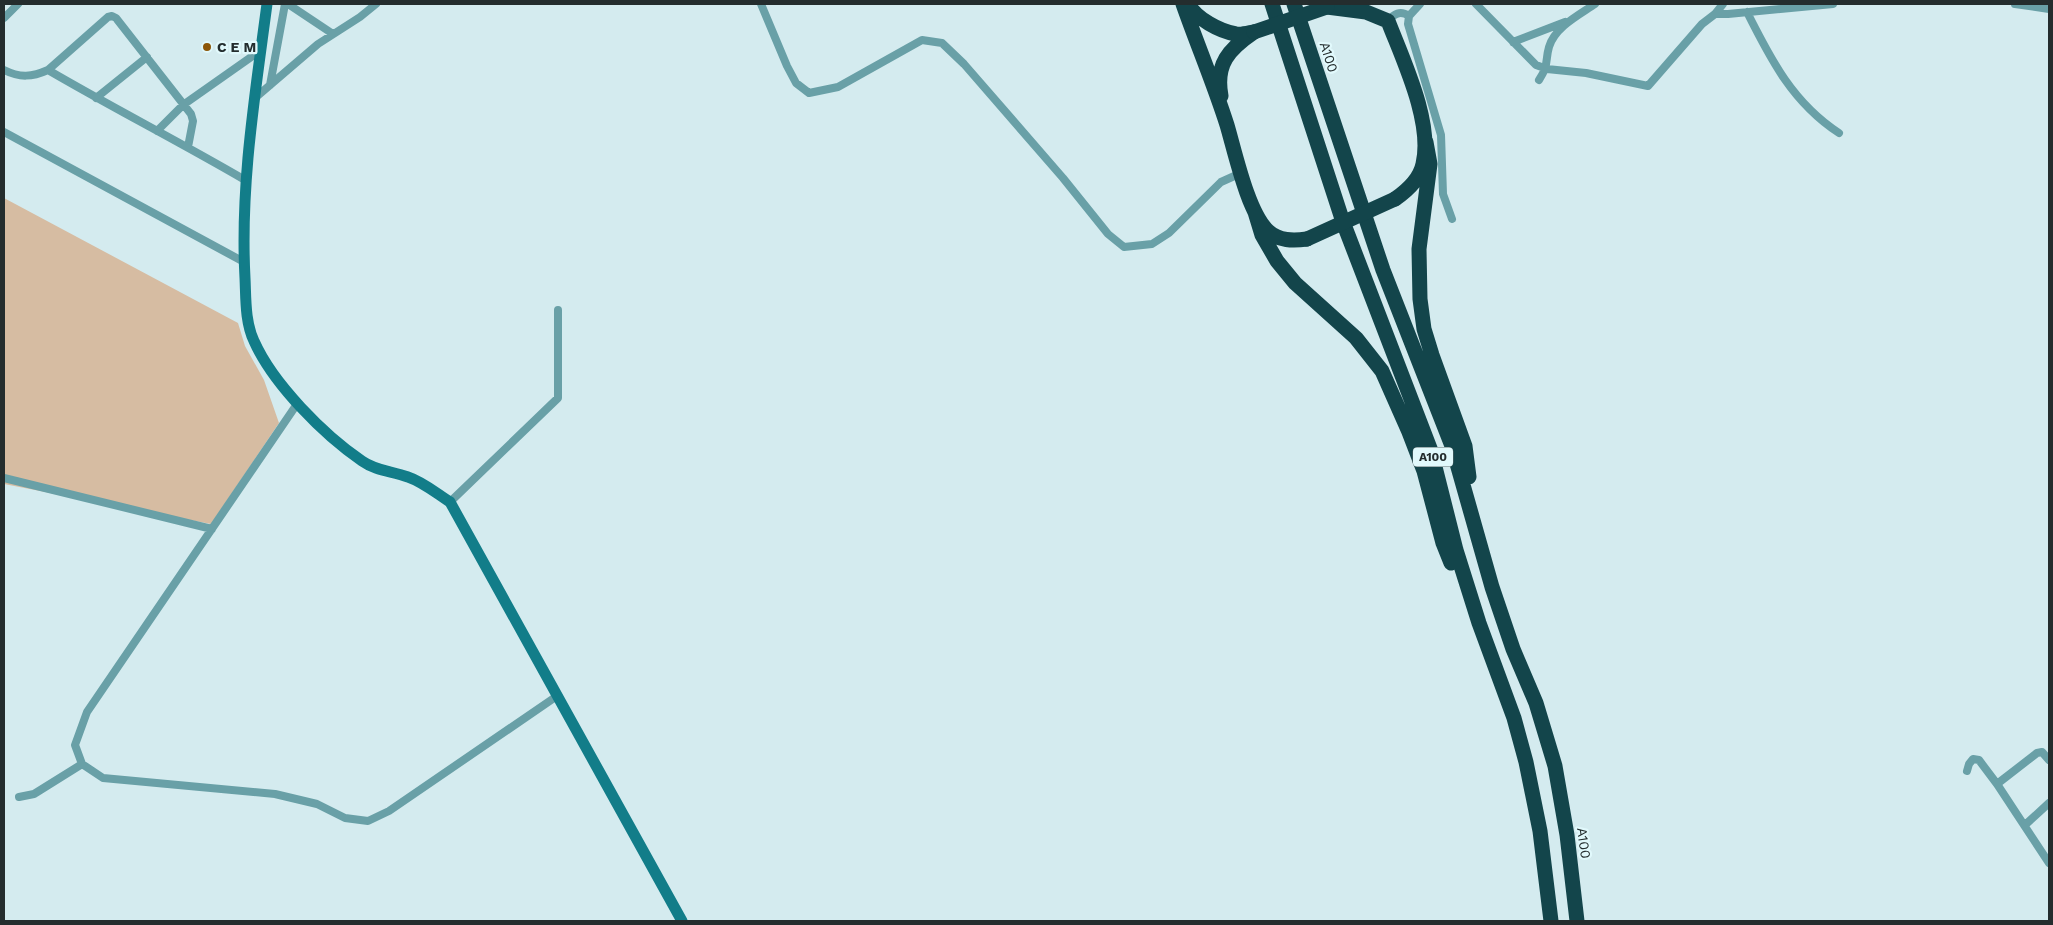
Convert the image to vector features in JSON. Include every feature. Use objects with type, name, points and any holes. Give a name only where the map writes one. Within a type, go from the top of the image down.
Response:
[{"type":"highway","points":[[1183,4],[1226,125],[1262,235],[1277,261],[1295,283],[1356,338],[1382,371],[1403,416],[1424,470],[1443,544],[1454,572],[1479,623]]},
{"type":"highway","points":[[1188,4],[1206,22],[1237,34],[1254,32],[1327,7],[1366,12],[1388,20]]},
{"type":"highway","name":"A100","points":[[1272,4],[1344,222],[1431,451],[1456,550],[1479,623],[1514,718],[1526,762],[1540,831],[1551,921]]},
{"type":"highway","name":"A100","points":[[1294,4],[1382,270],[1452,446],[1480,550],[1513,649],[1536,703],[1555,766],[1567,834],[1577,921]]},
{"type":"highway","points":[[1373,4],[1388,20],[1417,101],[1426,142],[1430,164],[1419,249],[1420,299],[1424,329],[1464,446],[1480,550]]},
{"type":"highway","points":[[1226,125],[1218,84],[1221,71],[1225,59],[1236,45],[1254,32]]},
{"type":"highway","points":[[1254,212],[1267,231],[1280,238],[1291,241],[1307,239],[1395,199],[1408,190],[1423,165],[1426,142]]},
{"type":"main road","points":[[267,4],[245,180],[244,262],[247,318],[254,341],[274,374],[297,404],[324,430],[362,461],[377,469],[408,476],[450,502],[682,921]]},
{"type":"street","points":[[4,18],[18,4]]},
{"type":"street","points":[[270,85],[287,4],[333,34]]},
{"type":"street","points":[[255,98],[318,44],[360,17],[376,4]]},
{"type":"street","points":[[761,4],[796,83],[809,93],[838,87],[922,40],[942,43],[964,64],[1063,178],[1108,234],[1124,247],[1152,244],[1169,233],[1222,182],[1241,173]]},
{"type":"street","points":[[1420,4],[1409,16],[1408,24],[1441,135],[1443,194],[1452,219]]},
{"type":"street","points":[[1476,4],[1536,66],[1586,73],[1648,86],[1702,24],[1715,14],[1723,4]]},
{"type":"street","points":[[1540,80],[1547,69],[1548,48],[1553,36],[1595,4]]},
{"type":"street","points":[[1715,14],[1833,4]]},
{"type":"street","points":[[2015,4],[2049,9]]},
{"type":"street","points":[[1388,20],[1399,12],[1409,16]]},
{"type":"street","points":[[1747,12],[1763,45],[1784,79],[1820,120],[1839,133]]},
{"type":"street","points":[[4,70],[16,76],[26,77],[48,70],[108,17],[112,16],[116,18],[191,114],[193,121],[188,147]]},
{"type":"street","points":[[1513,42],[1576,17]]},
{"type":"street","points":[[157,131],[183,105],[261,50]]},
{"type":"street","points":[[96,98],[146,57]]},
{"type":"street","points":[[48,70],[245,180]]},
{"type":"street","points":[[4,132],[244,262]]},
{"type":"street","points":[[450,502],[558,398],[558,310]]},
{"type":"street","points":[[297,404],[87,712],[75,745],[82,764],[103,778],[274,794],[317,804],[345,818],[368,821],[389,811],[557,696]]},
{"type":"street","points":[[4,478],[212,529]]},
{"type":"street","points":[[1997,784],[2037,753],[2042,752],[2049,760]]},
{"type":"street","points":[[1967,771],[1973,759],[1978,760],[1997,784],[2049,863]]},
{"type":"street","points":[[19,797],[34,794],[82,764]]},
{"type":"street","points":[[2024,825],[2049,803]]},
{"type":"shaded area","points":[[4,198],[238,323],[245,346],[264,380],[279,423],[211,524],[4,484]]},
{"type":"place","name":"C E M","points":[[207,47]]}]
